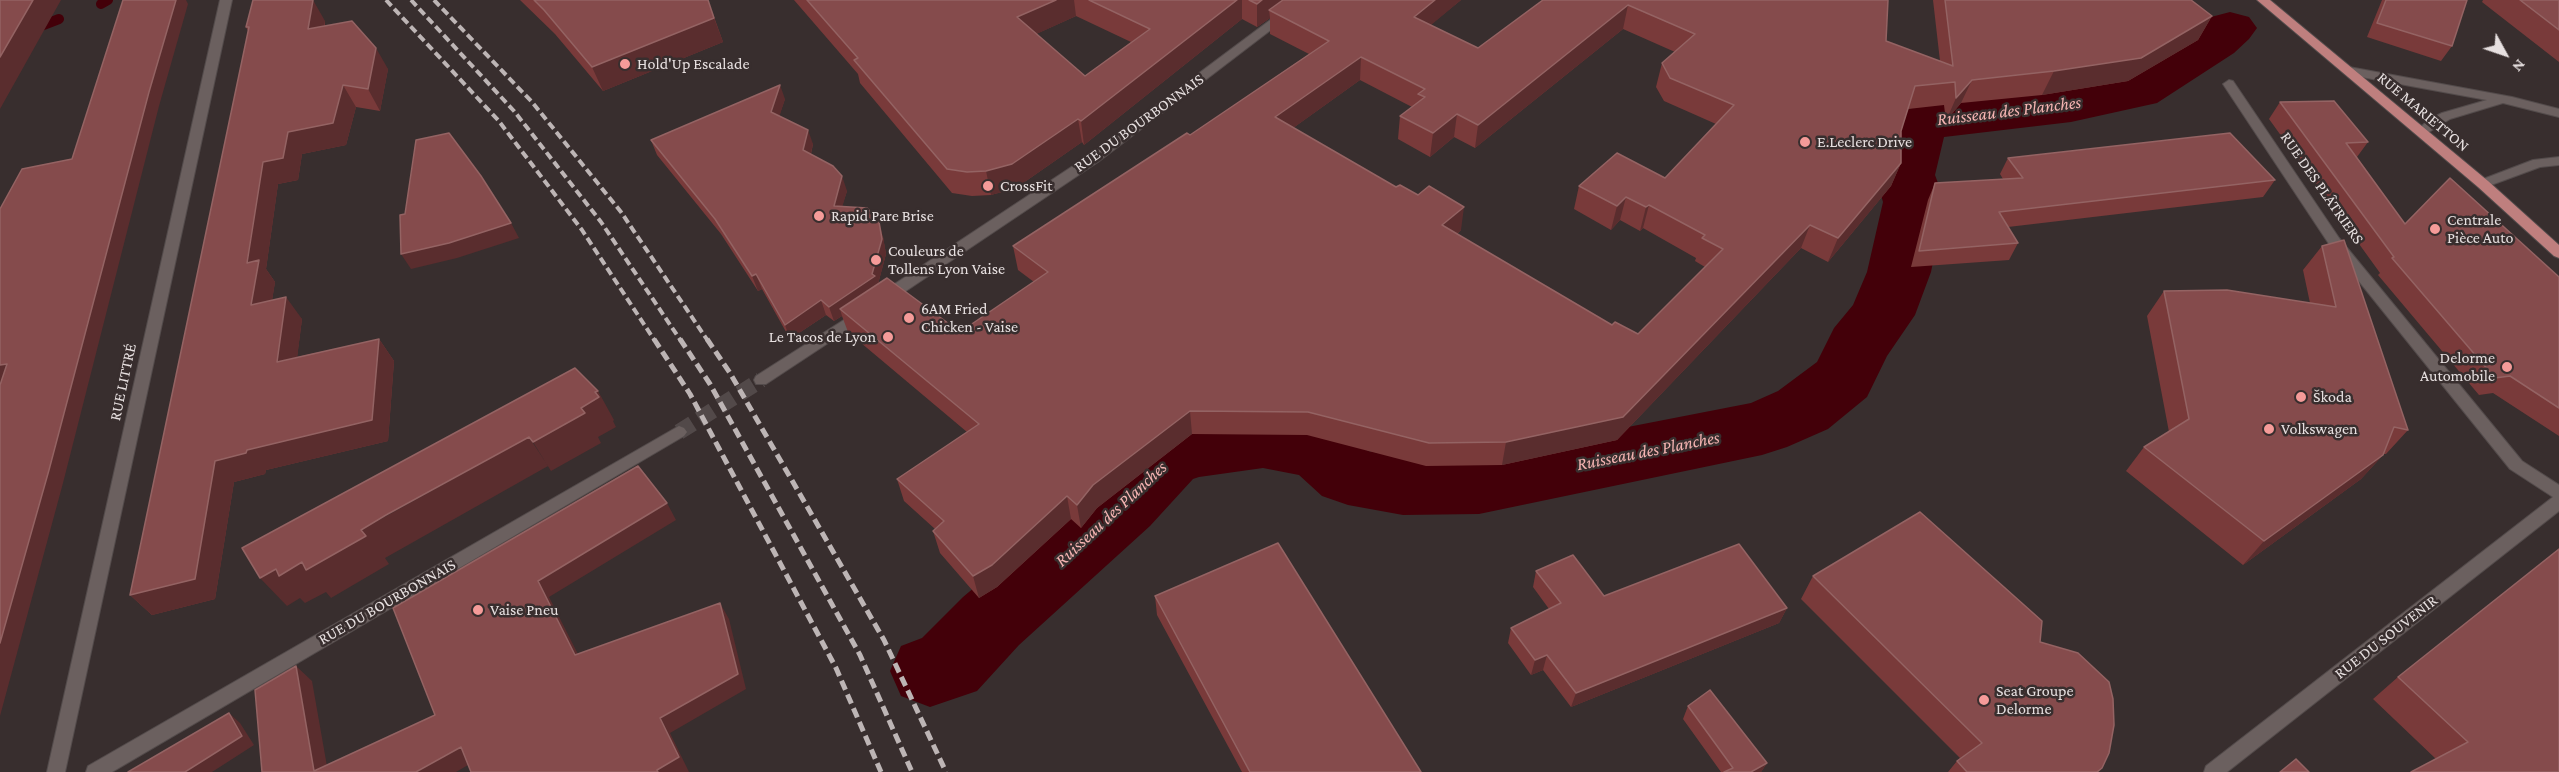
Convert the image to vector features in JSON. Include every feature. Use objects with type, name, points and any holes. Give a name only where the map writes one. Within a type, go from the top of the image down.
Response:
[{"type":"main road","name":"RUE MARIETTON","points":[[2263,0],[2483,184],[2559,253]]},
{"type":"street","name":"RUE LITTRÉ","points":[[56,772],[226,0]]},
{"type":"street","name":"RUE DU BOURBONNAIS","points":[[761,380],[1093,159],[1304,0]]},
{"type":"street","points":[[2349,71],[2559,113]]},
{"type":"street","name":"RUE DES PLÂTRIERS","points":[[2229,84],[2334,241],[2516,465],[2559,493]]},
{"type":"street","points":[[2421,133],[2432,123],[2446,116],[2501,100]]},
{"type":"street","points":[[2483,184],[2538,163],[2559,161]]},
{"type":"street","name":"RUE DU BOURBONNAIS","points":[[95,772],[679,432]]},
{"type":"street","name":"RUE DU SOUVENIR","points":[[2213,772],[2559,502]]},
{"type":"building","points":[[0,0],[33,0],[0,57]]},
{"type":"building","points":[[123,0],[176,0],[0,643],[0,385],[7,364],[0,365],[0,209],[22,169],[72,159]]},
{"type":"building","points":[[253,0],[313,0],[308,29],[352,21],[376,48],[368,89],[343,85],[333,123],[288,132],[283,158],[263,162],[247,263],[259,260],[251,305],[286,297],[277,362],[379,339],[372,420],[247,450],[246,453],[215,461],[195,579],[130,595],[249,27],[246,27]]},
{"type":"building","name":"Hold'Up Escalade","points":[[534,0],[708,0],[714,18],[592,67]]},
{"type":"building","points":[[807,0],[1056,0],[1017,17],[1085,76],[1150,29],[1089,0],[1237,0],[1081,121],[1078,119],[1012,164],[986,171],[967,172],[947,169],[854,60],[858,58]]},
{"type":"building","points":[[1249,0],[1262,0],[1257,4]]},
{"type":"building","points":[[1283,0],[1435,0],[1414,17],[1478,48],[1543,0],[1888,0],[1886,41],[1953,66],[1945,0],[2191,0],[2212,16],[2141,58],[1972,80],[1956,98],[1955,82],[1915,86],[1901,131],[1901,163],[1838,238],[1810,225],[1623,417],[1506,442],[1429,443],[1308,412],[1190,411],[1093,485],[1077,505],[1067,496],[992,565],[973,576],[933,531],[944,521],[897,479],[979,424],[840,309],[887,278],[960,332],[1048,272],[1013,246],[1187,133],[1190,135],[1329,41],[1269,10]],"holes":[[[1628,5],[1695,34],[1662,63],[1670,78],[1734,105],[1665,178],[1617,153],[1579,186],[1617,206],[1626,197],[1646,207],[1649,205],[1705,235],[1702,238],[1723,249],[1638,334],[1615,322],[1612,325],[1442,225],[1464,207],[1429,186],[1418,195],[1400,185],[1396,187],[1275,117],[1361,57],[1425,89],[1418,94],[1425,97],[1400,116],[1433,133],[1457,114],[1478,125]]]},
{"type":"building","points":[[2386,0],[2467,0],[2452,46],[2377,23]]},
{"type":"building","points":[[2520,0],[2559,0],[2559,30]]},
{"type":"building","points":[[780,85],[771,112],[808,130],[803,150],[833,166],[842,176],[834,206],[867,208],[879,222],[882,239],[872,274],[875,276],[829,307],[821,300],[785,325],[756,274],[752,276],[715,219],[651,140]]},
{"type":"building","points":[[2334,101],[2368,142],[2346,143],[2405,224],[2450,178],[2559,277],[2559,408],[2510,376],[2495,378],[2392,258],[2394,257],[2280,102]]},
{"type":"building","points":[[449,133],[481,176],[511,223],[449,243],[401,254],[400,215],[405,214],[416,140]]},
{"type":"building","points":[[2230,133],[2275,180],[1999,212],[2018,243],[1919,251],[1935,183],[2023,178],[2008,158]]},
{"type":"building","points":[[2344,240],[2408,430],[2394,427],[2383,455],[2264,541],[2144,447],[2189,419],[2164,291],[2227,290],[2336,307],[2322,246]]},
{"type":"building","points":[[575,368],[598,391],[595,392],[599,397],[581,408],[585,413],[533,442],[529,437],[386,515],[361,530],[366,536],[306,570],[302,562],[279,576],[276,569],[260,578],[242,548]]},
{"type":"building","points":[[638,466],[667,503],[538,581],[575,655],[720,603],[738,674],[660,718],[679,757],[657,770],[658,772],[471,772],[461,747],[416,772],[262,772],[255,690],[296,666],[314,771],[435,715],[393,608]]},
{"type":"building","points":[[1920,512],[2042,621],[2040,642],[2078,653],[2109,682],[2113,699],[2114,725],[2109,753],[2102,768],[2097,772],[1967,772],[1957,761],[1982,743],[1813,576]]},
{"type":"building","points":[[1278,543],[1421,772],[1250,772],[1155,596]]},
{"type":"building","points":[[1739,544],[1787,608],[1576,693],[1547,655],[1535,660],[1511,628],[1561,603],[1536,571],[1573,555],[1604,596]]},
{"type":"building","points":[[2559,549],[2559,772],[2411,772],[2468,742],[2398,677]]},
{"type":"building","points":[[1710,690],[1767,763],[1751,772],[1724,772],[1733,768],[1688,706]]},
{"type":"building","points":[[229,713],[242,736],[185,772],[128,772]]},
{"type":"building","points":[[2296,759],[2309,772],[2280,772]]},
{"type":"waterway","points":[[101,4],[108,0]]},
{"type":"waterway","points":[[33,29],[59,19]]},
{"type":"waterway","name":"Ruisseau des Planches","points":[[930,671],[948,666],[991,621],[1124,505],[1168,459],[1191,450],[1263,440],[1320,451],[1348,476],[1403,486],[1479,485],[1762,428],[1803,410],[1843,379],[1858,346],[1882,315],[1899,272],[1914,202],[1905,175],[1914,139],[1921,125],[1936,118],[2071,104],[2137,91],[2215,41],[2230,28]]},
{"type":"tunnel","points":[[679,432],[761,380]]},
{"type":"railway","points":[[386,0],[498,120],[582,230],[655,341]]},
{"type":"railway","points":[[411,0],[514,111],[601,222],[681,341]]},
{"type":"railway","points":[[434,0],[532,102],[621,212],[708,341]]},
{"type":"railway","points":[[654,339],[690,394],[836,668],[881,772]]},
{"type":"railway","points":[[680,339],[710,384],[860,655],[912,772]]},
{"type":"railway","points":[[707,339],[730,373],[884,640],[946,772]]},
{"type":"place","name":"Hold'Up Escalade","points":[[625,64]]},
{"type":"place","name":"E.Leclerc Drive","points":[[1805,142]]},
{"type":"place","name":"CrossFit","points":[[988,186]]},
{"type":"place","name":"Rapid Pare Brise","points":[[819,216]]},
{"type":"place","name":"Centrale Pièce Auto","points":[[2435,229]]},
{"type":"place","name":"Couleurs de Tollens Lyon Vaise","points":[[876,260]]},
{"type":"place","name":"6AM Fried Chicken - Vaise","points":[[909,318]]},
{"type":"place","name":"Le Tacos de Lyon","points":[[888,337]]},
{"type":"place","name":"Delorme Automobile","points":[[2507,367]]},
{"type":"place","name":"Škoda","points":[[2301,397]]},
{"type":"place","name":"Volkswagen","points":[[2269,429]]},
{"type":"place","name":"Vaise Pneu","points":[[478,610]]},
{"type":"place","name":"Seat Groupe Delorme","points":[[1984,700]]}]
